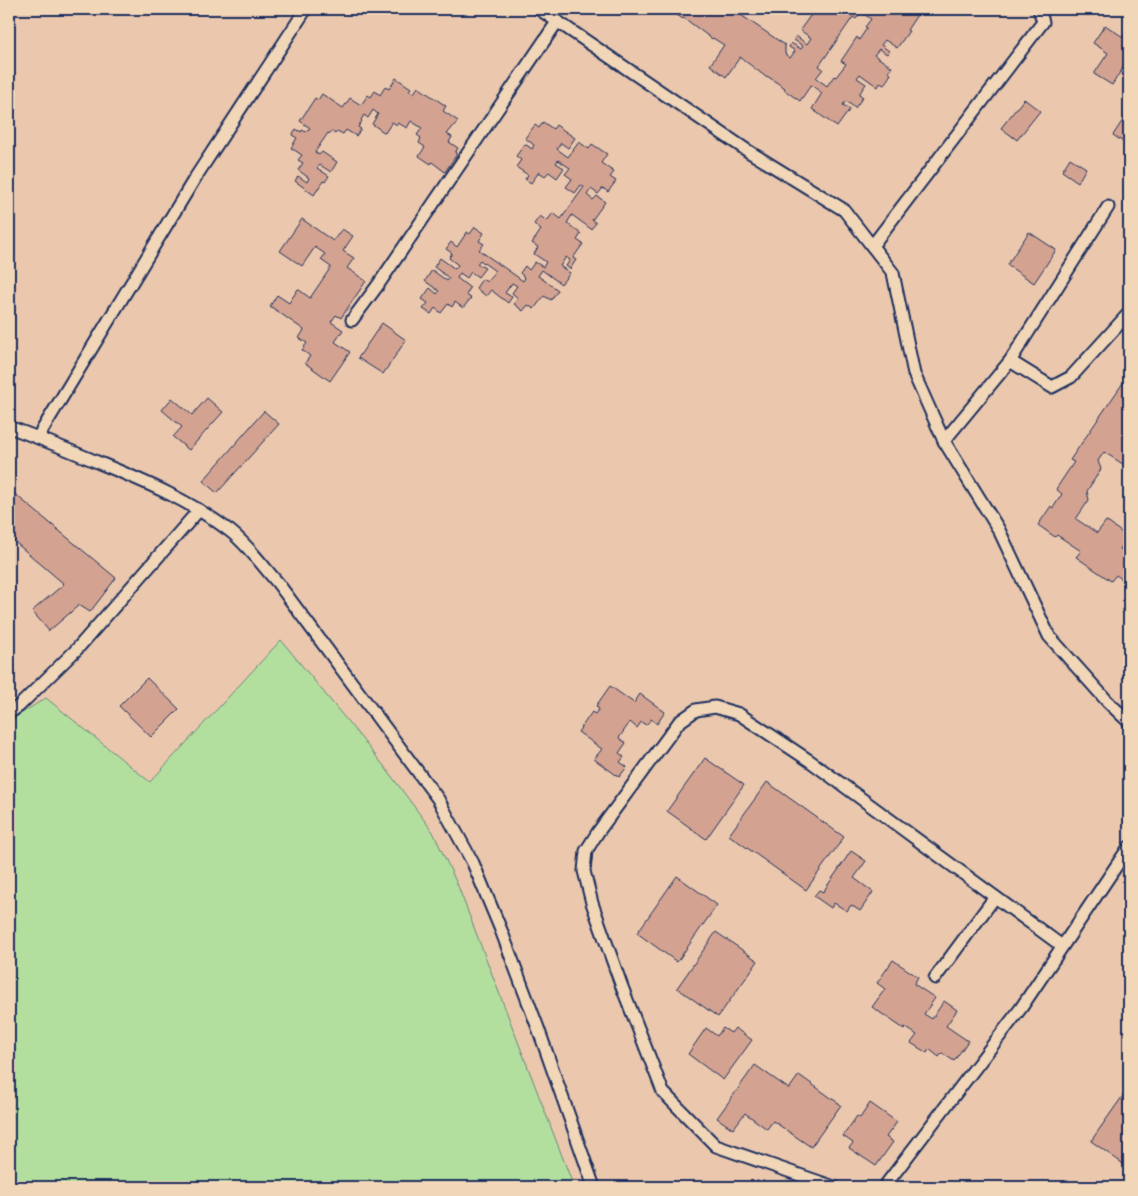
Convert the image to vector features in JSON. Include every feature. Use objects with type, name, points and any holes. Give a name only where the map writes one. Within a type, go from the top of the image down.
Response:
[{"type":"lane","points":[[38,437],[195,178],[306,9]]},
{"type":"lane","points":[[539,9],[748,151],[844,210],[893,273],[914,374],[944,441],[999,530],[1049,636],[1108,702],[1129,722]]},
{"type":"lane","points":[[872,246],[1043,22],[1039,9]]},
{"type":"lane","points":[[352,320],[378,285],[557,22]]},
{"type":"lane","points":[[944,441],[1010,361],[1108,207]]},
{"type":"lane","points":[[1010,361],[1052,387],[1071,376],[1129,312]]},
{"type":"lane","points":[[9,427],[159,487],[199,510],[232,532],[256,556],[277,582],[438,799],[473,863],[538,1028],[594,1187]]},
{"type":"lane","points":[[9,713],[19,706],[77,649],[199,510]]},
{"type":"lane","points":[[834,1187],[716,1146],[664,1092],[622,987],[592,903],[584,871],[586,851],[679,722],[696,710],[715,707],[739,714],[810,761],[1062,946]]},
{"type":"lane","points":[[884,1187],[1021,1008],[1129,847]]},
{"type":"lane","points":[[935,978],[995,897]]},
{"type":"green space","points":[[281,640],[384,766],[433,832],[458,886],[574,1187],[9,1187],[9,721],[46,698],[150,782]]},
{"type":"building","points":[[668,9],[732,9],[785,45],[785,54],[790,58],[795,51],[789,47],[791,43],[801,49],[803,46],[794,40],[796,36],[807,44],[811,38],[800,30],[815,9],[828,9],[833,12],[836,9],[876,9],[881,12],[884,9],[921,9],[897,48],[885,40],[881,45],[889,51],[887,54],[879,49],[874,55],[892,67],[888,72],[891,74],[884,85],[880,83],[878,87],[860,74],[857,78],[866,84],[859,94],[863,97],[855,108],[846,101],[843,105],[850,109],[837,127],[812,109],[822,93],[811,85],[800,101],[784,90],[785,88],[766,77],[740,57],[726,77],[710,65],[724,45]],"holes":[[[861,12],[871,19],[859,40],[857,37],[841,61],[846,64],[836,77],[834,76],[827,86],[816,78],[823,69],[819,66],[853,17],[856,19]]]},
{"type":"building","points":[[1105,25],[1123,37],[1129,27],[1129,58],[1112,85],[1094,74],[1108,53],[1093,43]]},
{"type":"building","points":[[396,78],[411,88],[409,91],[414,93],[418,87],[446,106],[443,111],[458,121],[447,134],[452,137],[449,142],[458,148],[455,153],[457,154],[445,172],[432,162],[431,164],[419,156],[425,147],[419,143],[421,138],[417,135],[422,128],[411,121],[407,128],[392,122],[385,133],[372,124],[378,114],[373,110],[368,118],[364,115],[358,127],[361,129],[356,136],[346,130],[343,134],[337,131],[335,134],[331,131],[328,133],[315,152],[319,155],[322,152],[337,162],[331,172],[320,165],[317,168],[329,176],[325,182],[323,181],[314,195],[295,181],[298,176],[307,182],[309,178],[298,170],[303,163],[298,160],[302,155],[291,148],[297,138],[292,135],[296,129],[306,132],[310,128],[300,121],[315,98],[318,100],[322,94],[343,108],[350,98],[361,105],[368,95],[371,97],[375,91],[380,95],[385,87],[389,89]]},
{"type":"building","points":[[1024,99],[1040,111],[1017,140],[1001,128]]},
{"type":"building","points":[[1129,111],[1129,146],[1113,135]]},
{"type":"building","points":[[543,122],[553,129],[556,125],[575,138],[568,148],[561,143],[557,149],[568,157],[579,142],[589,149],[592,144],[607,154],[601,163],[614,172],[610,177],[616,181],[608,192],[603,188],[598,194],[591,189],[587,195],[593,200],[597,196],[605,202],[592,220],[596,223],[591,229],[572,215],[567,223],[581,234],[577,240],[583,244],[573,258],[576,260],[570,269],[566,266],[570,260],[566,257],[560,266],[570,273],[561,284],[542,270],[538,276],[558,290],[551,300],[544,296],[534,309],[528,305],[523,311],[514,304],[518,298],[512,293],[517,286],[512,283],[505,293],[512,297],[508,303],[491,290],[486,296],[476,288],[482,279],[487,282],[495,271],[480,260],[477,264],[485,268],[478,277],[471,272],[467,278],[460,273],[457,278],[470,288],[466,295],[471,298],[463,308],[455,302],[452,307],[448,304],[441,313],[435,308],[431,314],[423,309],[428,303],[422,299],[430,288],[437,294],[439,291],[425,281],[432,270],[447,281],[449,278],[434,267],[440,258],[455,269],[458,265],[449,258],[452,253],[446,249],[451,242],[457,247],[467,232],[470,234],[475,227],[484,233],[479,241],[484,244],[479,250],[523,281],[525,278],[520,273],[525,266],[529,270],[535,262],[543,267],[546,262],[534,254],[538,247],[532,243],[541,230],[534,224],[540,216],[547,221],[553,213],[561,219],[584,187],[581,185],[575,193],[566,187],[572,179],[565,174],[570,168],[558,160],[556,163],[564,168],[557,178],[549,172],[545,176],[539,172],[531,183],[525,179],[528,175],[516,167],[521,160],[516,156],[525,144],[532,149],[534,145],[525,138],[535,125],[539,128]]},
{"type":"building","points":[[1070,158],[1086,168],[1078,182],[1062,171]]},
{"type":"building","points":[[302,219],[333,241],[342,229],[353,236],[343,251],[354,258],[347,268],[366,281],[341,318],[336,315],[331,322],[343,330],[335,342],[350,352],[330,381],[305,363],[310,356],[302,350],[307,343],[299,338],[304,330],[270,306],[277,295],[289,303],[298,289],[310,298],[331,267],[321,260],[325,254],[315,247],[302,266],[280,251]]},
{"type":"building","points":[[1029,232],[1056,250],[1034,283],[1007,265]]},
{"type":"building","points":[[382,323],[406,340],[383,374],[358,358]]},
{"type":"building","points":[[1125,380],[1129,383],[1129,468],[1104,452],[1098,461],[1101,469],[1087,491],[1089,500],[1076,519],[1097,533],[1106,521],[1128,537],[1120,549],[1129,555],[1129,584],[1116,575],[1111,581],[1076,557],[1081,551],[1038,525],[1062,494],[1056,489],[1074,462],[1070,460]]},
{"type":"building","points":[[172,398],[192,415],[207,398],[223,412],[189,450],[173,437],[182,427],[162,410]]},
{"type":"building","points":[[264,411],[279,424],[217,493],[203,481]]},
{"type":"building","points":[[9,489],[116,578],[90,612],[79,605],[49,631],[32,611],[64,584],[9,537]]},
{"type":"building","points":[[9,655],[16,671],[9,675]]},
{"type":"building","points":[[147,678],[179,709],[151,737],[119,706]]},
{"type":"building","points":[[610,686],[634,703],[640,694],[665,712],[657,724],[651,719],[646,725],[641,722],[637,728],[630,722],[619,738],[626,743],[619,753],[624,757],[620,762],[627,767],[619,777],[594,759],[602,749],[578,732],[592,712],[595,714],[599,709],[596,706]]},
{"type":"building","points":[[705,758],[744,785],[706,839],[667,811]]},
{"type":"building","points":[[767,782],[844,837],[806,890],[729,835]]},
{"type":"building","points":[[851,851],[866,861],[854,878],[873,892],[860,911],[851,905],[847,911],[834,903],[831,908],[814,896],[819,890],[823,892]]},
{"type":"building","points":[[677,876],[717,905],[677,962],[637,933]]},
{"type":"building","points":[[716,932],[758,961],[718,1017],[677,988]]},
{"type":"building","points":[[893,960],[918,977],[914,984],[935,998],[924,1014],[932,1019],[944,1001],[957,1010],[946,1026],[968,1041],[954,1061],[942,1053],[939,1057],[929,1049],[927,1053],[911,1043],[917,1035],[905,1027],[904,1029],[872,1007],[885,989],[877,983]]},
{"type":"building","points":[[706,1028],[717,1036],[723,1028],[731,1033],[735,1028],[752,1040],[723,1080],[688,1054]]},
{"type":"building","points":[[755,1065],[789,1089],[799,1075],[841,1105],[811,1147],[773,1121],[767,1129],[745,1113],[733,1129],[717,1118]]},
{"type":"building","points":[[1129,1087],[1129,1127],[1126,1132],[1129,1134],[1129,1168],[1091,1141]]},
{"type":"building","points":[[870,1103],[897,1122],[886,1137],[893,1142],[876,1166],[849,1148],[853,1143],[843,1136],[857,1116],[860,1118]]}]
